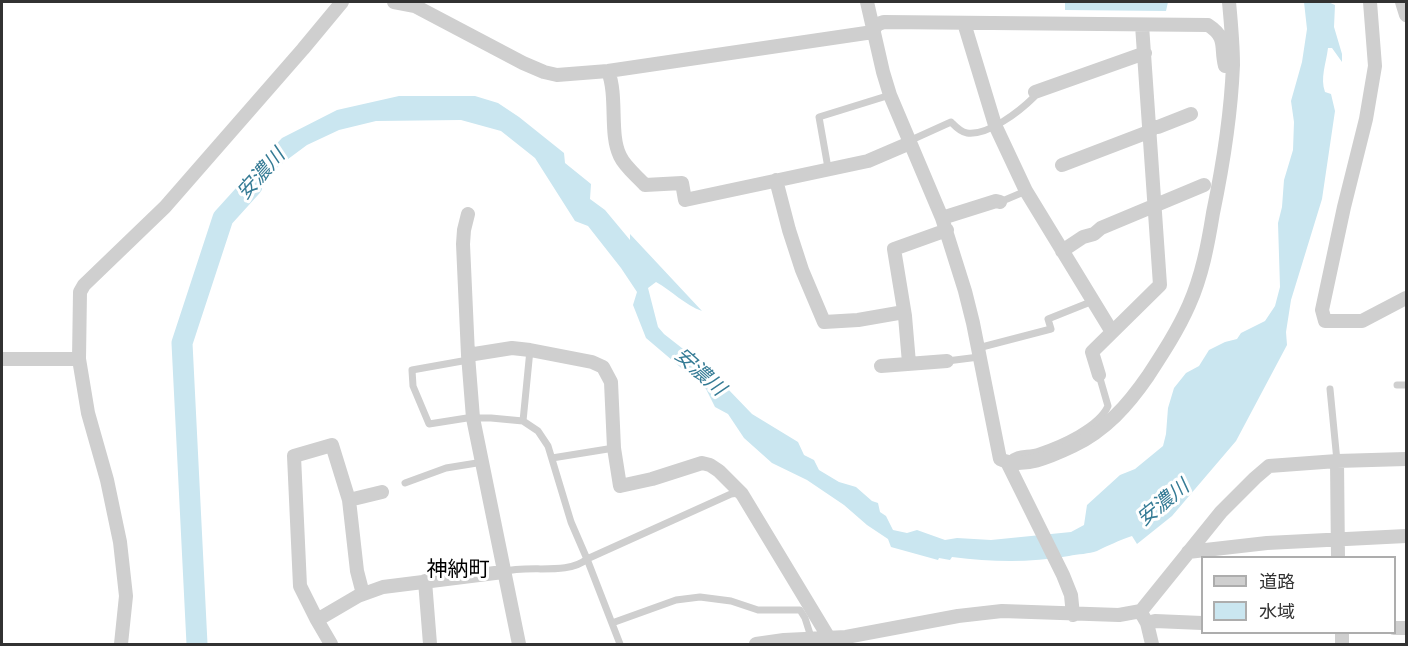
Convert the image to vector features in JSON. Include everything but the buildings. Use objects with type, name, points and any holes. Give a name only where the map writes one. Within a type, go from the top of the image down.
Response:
[{"type":"street","points":[[121,645],[126,596],[120,542],[107,480],[88,413],[79,359],[79,297],[84,285],[165,207],[342,2]]},
{"type":"street","points":[[394,2],[416,6],[544,72],[557,75],[608,71],[873,31],[878,24],[884,22],[1208,25],[1219,32],[1224,64],[1232,79]]},
{"type":"street","points":[[867,2],[890,94],[945,224],[974,323],[1000,459],[1007,462],[1028,462],[1052,457],[1098,432],[1125,406],[1162,355],[1190,303],[1208,243],[1224,150],[1232,79],[1229,2]]},
{"type":"street","points":[[1370,2],[1375,66],[1368,109],[1322,310],[1325,321],[1362,321],[1407,298]]},
{"type":"street","points":[[1402,2],[1407,15]]},
{"type":"street","points":[[964,23],[995,125],[1026,191],[1112,332]]},
{"type":"street","points":[[1099,375],[1092,352],[1160,285],[1142,25]]},
{"type":"street","points":[[1035,92],[1145,53]]},
{"type":"street","points":[[608,71],[613,84],[618,149],[624,162],[645,185],[682,183],[685,200],[875,159],[909,142]]},
{"type":"street","points":[[1062,165],[1191,114]]},
{"type":"street","points":[[776,180],[802,270],[824,322],[858,320],[904,312]]},
{"type":"street","points":[[1062,251],[1101,228],[1204,185]]},
{"type":"street","points":[[909,363],[894,249],[945,224],[970,208],[1000,202]]},
{"type":"street","points":[[468,214],[463,238],[473,418],[519,645]]},
{"type":"street","points":[[468,358],[512,348],[592,362],[606,370],[611,382],[614,448],[620,486],[652,479],[702,463],[719,471],[740,493],[829,638]]},
{"type":"street","points":[[2,359],[79,359]]},
{"type":"street","points":[[881,366],[946,361]]},
{"type":"street","points":[[331,645],[300,586],[294,456],[332,445],[349,500],[357,571],[363,594]]},
{"type":"street","points":[[1144,617],[1188,552],[1221,512],[1269,466],[1407,459]]},
{"type":"street","points":[[1337,461],[1338,556]]},
{"type":"street","points":[[1007,462],[1063,575],[1071,595],[1074,615]]},
{"type":"street","points":[[349,500],[382,492]]},
{"type":"street","points":[[1188,552],[1267,543],[1407,536]]},
{"type":"street","points":[[317,620],[363,594],[383,587],[503,572]]},
{"type":"street","points":[[425,580],[430,645]]},
{"type":"street","points":[[756,645],[811,638],[846,637],[958,616],[1002,611],[1119,615],[1144,617],[1155,621],[1201,623]]},
{"type":"street","points":[[1144,617],[1152,645]]},
{"type":"lane","points":[[909,142],[951,122],[963,132],[968,133],[995,125],[1016,114],[1034,97],[1035,92]]},
{"type":"lane","points":[[828,168],[819,117],[890,94]]},
{"type":"lane","points":[[1000,202],[1026,191]]},
{"type":"lane","points":[[946,361],[1051,329],[1048,319],[1092,301]]},
{"type":"lane","points":[[523,422],[530,350]]},
{"type":"lane","points":[[468,358],[412,370],[413,386],[429,424],[473,418],[523,422],[534,426],[542,435],[552,458],[571,522],[620,645]]},
{"type":"lane","points":[[1007,462],[1013,456],[1036,452],[1054,445],[1078,434],[1097,421],[1108,406],[1099,375]]},
{"type":"lane","points":[[1397,385],[1407,385]]},
{"type":"lane","points":[[1330,388],[1337,461]]},
{"type":"lane","points":[[552,458],[614,448]]},
{"type":"lane","points":[[405,483],[446,468],[483,462]]},
{"type":"lane","points":[[503,572],[510,569],[555,568],[583,563],[587,559],[731,494],[740,493]]},
{"type":"lane","points":[[612,623],[676,600],[712,597],[759,610],[800,610],[806,618],[811,638]]},
{"type":"water","points":[[1065,2],[1168,2],[1166,11],[1065,10]]},
{"type":"water","points":[[1304,2],[1328,2],[1335,5],[1334,27],[1342,62],[1332,48],[1328,48],[1323,76],[1324,87],[1325,92],[1331,94],[1335,111],[1322,199],[1291,300],[1286,332],[1287,345],[1236,441],[1172,516],[1137,544],[1132,536],[1091,553],[1039,560],[1010,561],[952,557],[950,560],[939,558],[938,560],[891,547],[888,539],[844,505],[807,480],[772,463],[744,438],[728,414],[715,407],[706,389],[646,338],[633,305],[637,292],[621,268],[588,226],[575,221],[535,158],[501,131],[461,120],[376,121],[339,130],[307,145],[263,180],[260,191],[224,213],[239,195],[237,186],[282,138],[337,110],[399,96],[475,96],[498,103],[564,153],[565,163],[591,184],[590,199],[605,210],[630,240],[630,234],[702,311],[656,282],[648,288],[658,327],[664,334],[701,363],[712,377],[726,387],[752,414],[798,442],[804,455],[814,460],[819,470],[839,482],[856,487],[872,501],[878,503],[880,512],[886,516],[893,530],[907,533],[917,530],[945,540],[957,538],[991,540],[1071,532],[1084,525],[1087,505],[1120,475],[1135,469],[1163,446],[1168,408],[1174,388],[1186,373],[1199,366],[1209,350],[1237,339],[1241,333],[1265,321],[1275,306],[1280,287],[1278,223],[1284,180],[1293,150],[1294,122],[1291,101],[1302,62],[1307,29]]},
{"type":"waterway","name":"安濃川","points":[[197,644],[182,343],[223,218],[252,186]]},
{"type":"district","name":"神納町","points":[[458,571]]}]
